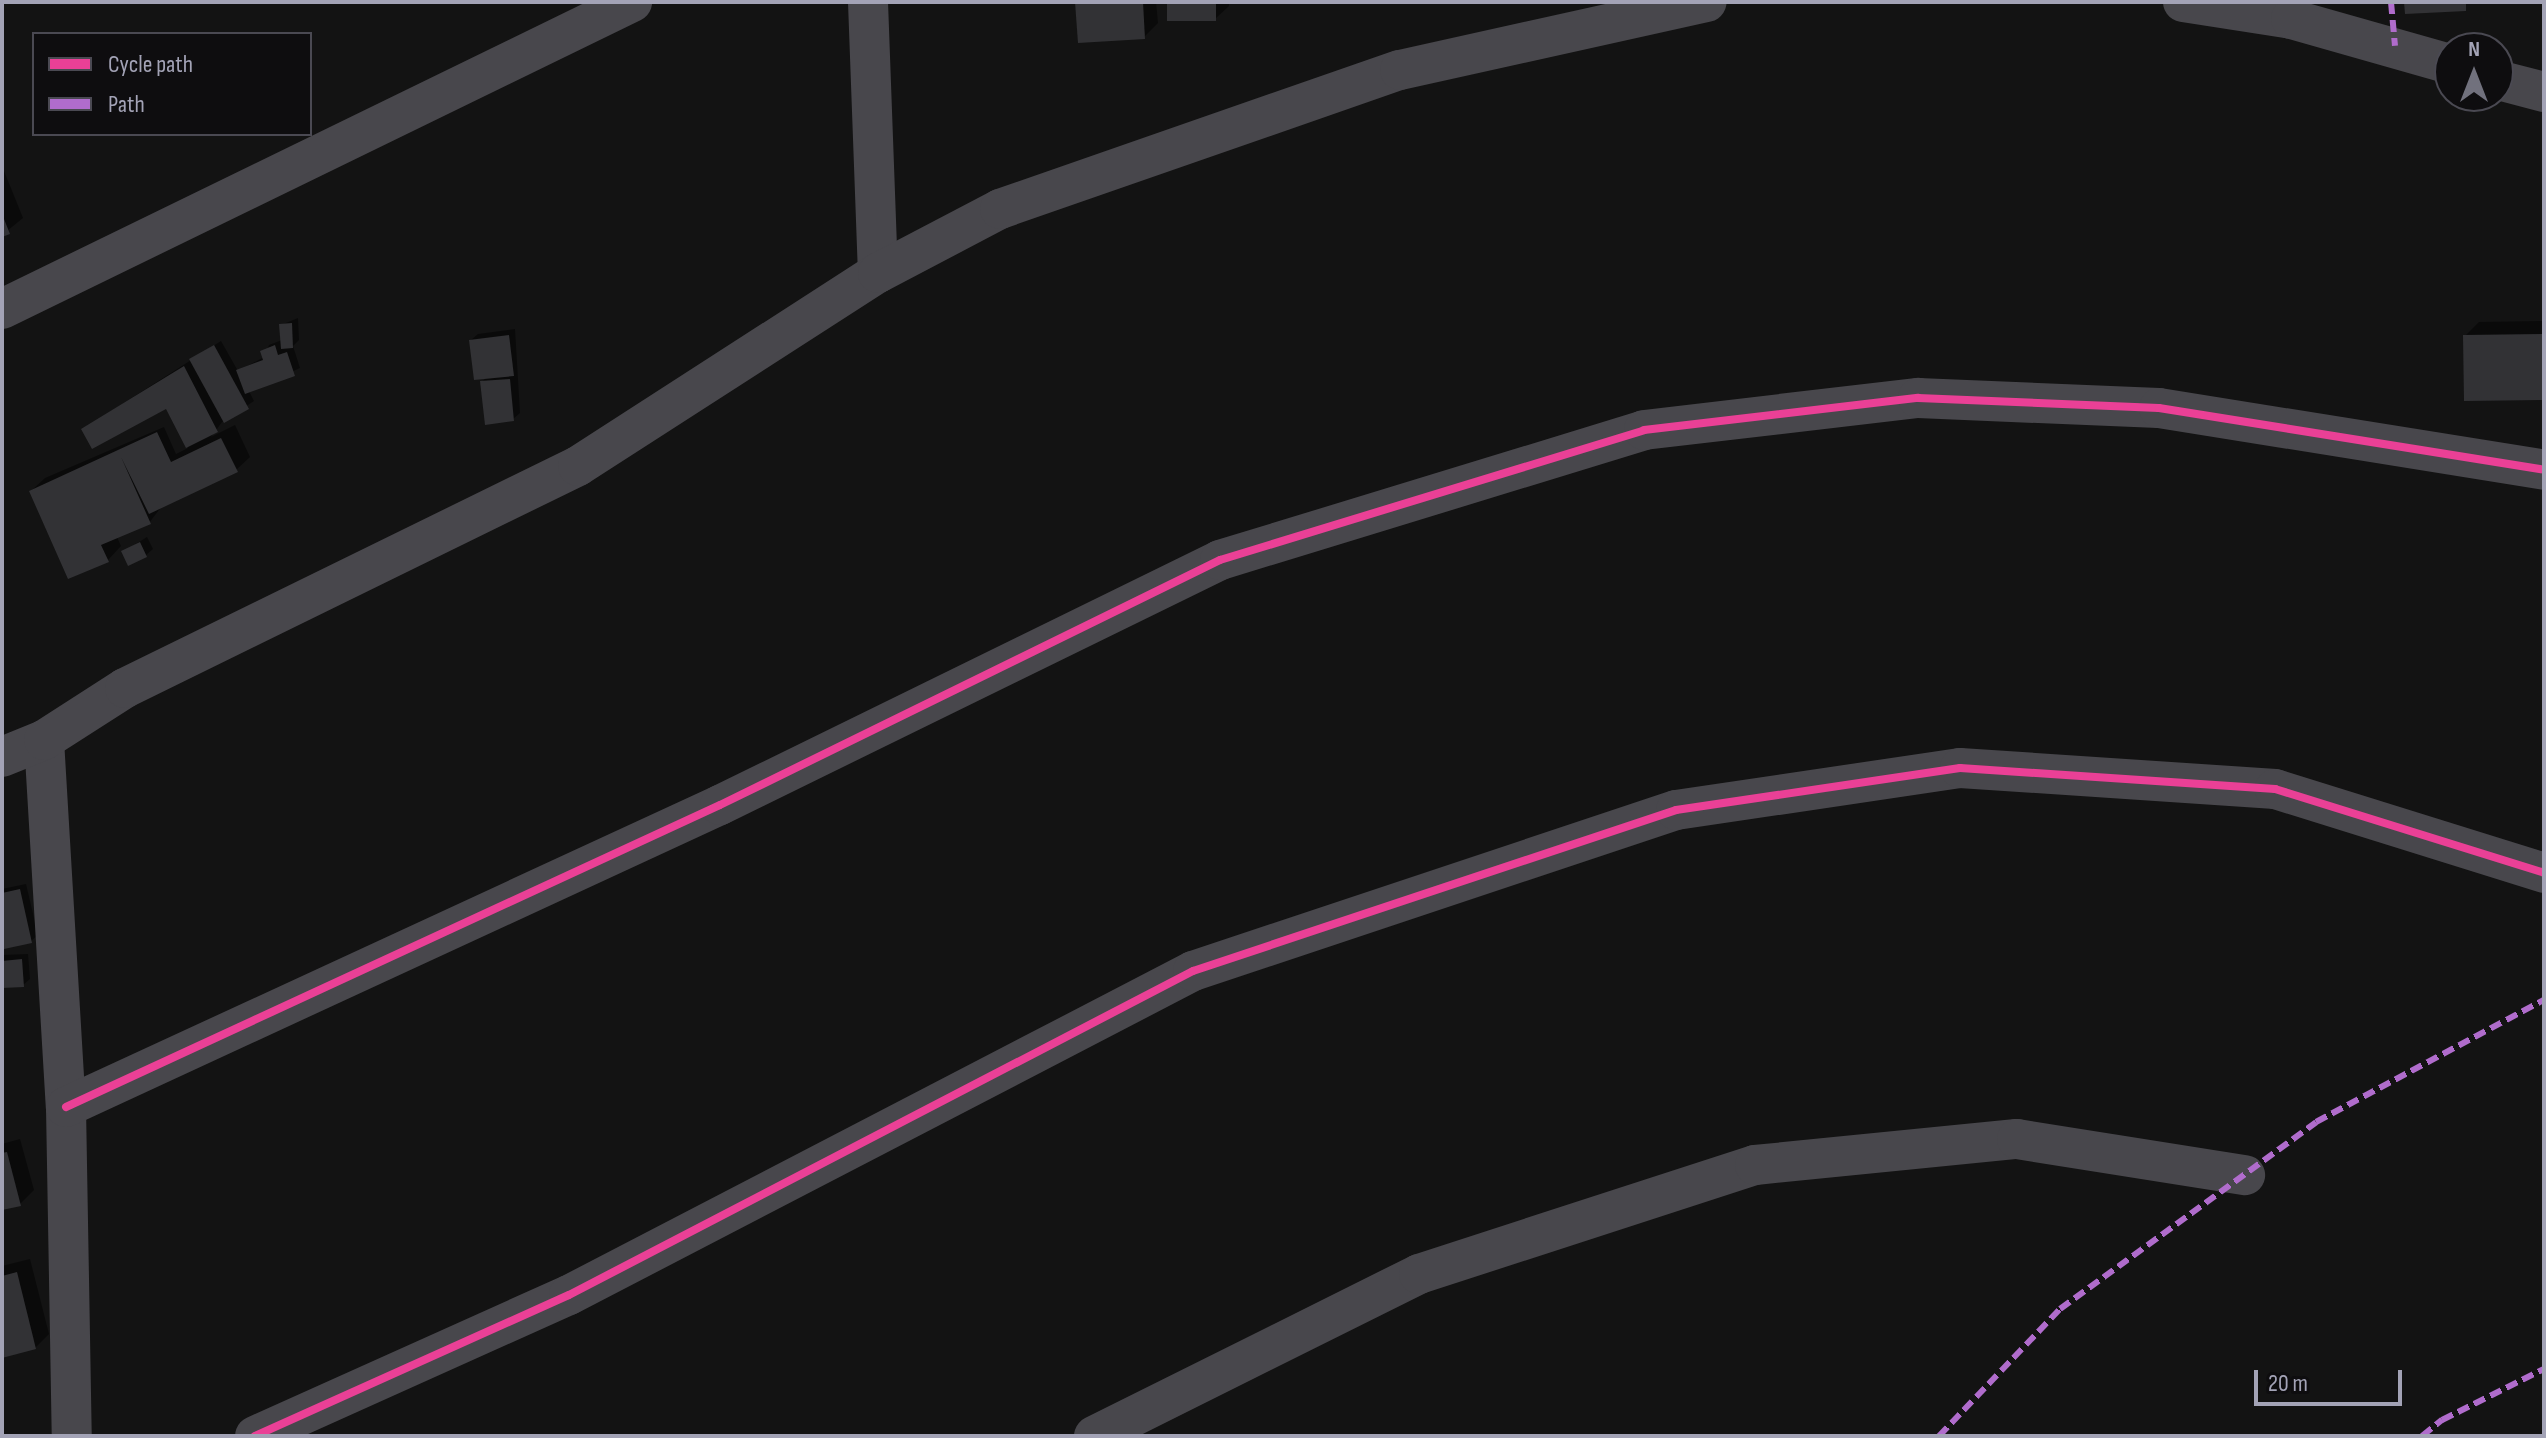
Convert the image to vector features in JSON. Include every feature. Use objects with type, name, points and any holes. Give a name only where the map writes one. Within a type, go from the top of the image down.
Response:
[{"type":"street","points":[[2,309],[632,2]]},
{"type":"street","points":[[868,2],[878,273]]},
{"type":"street","points":[[2,757],[44,740],[125,688],[578,466],[878,273],[1000,209],[1400,70],[1707,2]]},
{"type":"street","points":[[2183,2],[2291,19],[2434,59]]},
{"type":"street","points":[[2514,84],[2544,92]]},
{"type":"street","points":[[66,1107],[720,805],[1220,560],[1644,430],[1918,398],[2144,408],[2544,470]]},
{"type":"street","points":[[44,740],[66,1107],[72,1436]]},
{"type":"street","points":[[255,1436],[569,1295],[1193,971],[1676,810],[1960,768],[2275,789],[2544,873]]},
{"type":"street","points":[[1094,1436],[1419,1274],[1755,1165],[2017,1139],[2245,1175]]},
{"type":"building","points":[[1075,2],[1143,2],[1145,39],[1078,43]]},
{"type":"building","points":[[1167,2],[1216,2],[1216,21],[1167,21]]},
{"type":"building","points":[[2404,2],[2466,2],[2466,11],[2405,14]]},
{"type":"building","points":[[2,214],[10,234],[2,237]]},
{"type":"building","points":[[292,323],[293,348],[281,349],[279,324]]},
{"type":"building","points":[[2544,334],[2544,400],[2464,401],[2463,335]]},
{"type":"building","points":[[509,335],[514,376],[474,380],[469,340]]},
{"type":"building","points":[[214,345],[249,409],[224,423],[189,359]]},
{"type":"building","points":[[275,345],[278,355],[287,352],[295,376],[245,394],[236,370],[263,360],[260,351]]},
{"type":"building","points":[[184,366],[218,432],[186,448],[166,409],[92,449],[81,429]]},
{"type":"building","points":[[510,379],[514,421],[485,425],[480,381]]},
{"type":"building","points":[[157,432],[171,462],[221,438],[238,472],[149,514],[121,457],[151,524],[101,545],[109,562],[68,579],[29,491]]},
{"type":"building","points":[[140,542],[147,557],[128,566],[121,551]]},
{"type":"building","points":[[20,889],[32,943],[4,949],[2,893]]},
{"type":"building","points":[[22,959],[24,987],[2,988],[2,961]]},
{"type":"building","points":[[7,1152],[21,1206],[2,1210],[2,1153]]},
{"type":"building","points":[[17,1272],[36,1349],[2,1358],[2,1276]]},
{"type":"marked path","points":[[2391,2],[2395,46]]},
{"type":"marked path","points":[[1939,1436],[2060,1309],[2316,1122],[2544,1000]]},
{"type":"marked path","points":[[2422,1436],[2442,1420],[2544,1369]]},
{"type":"cycle path","points":[[66,1107],[720,805],[1220,560],[1644,430],[1918,398],[2159,408],[2544,470]]},
{"type":"cycle path","points":[[255,1436],[569,1295],[1193,971],[1676,810],[1960,768],[2275,789],[2544,873]]}]
